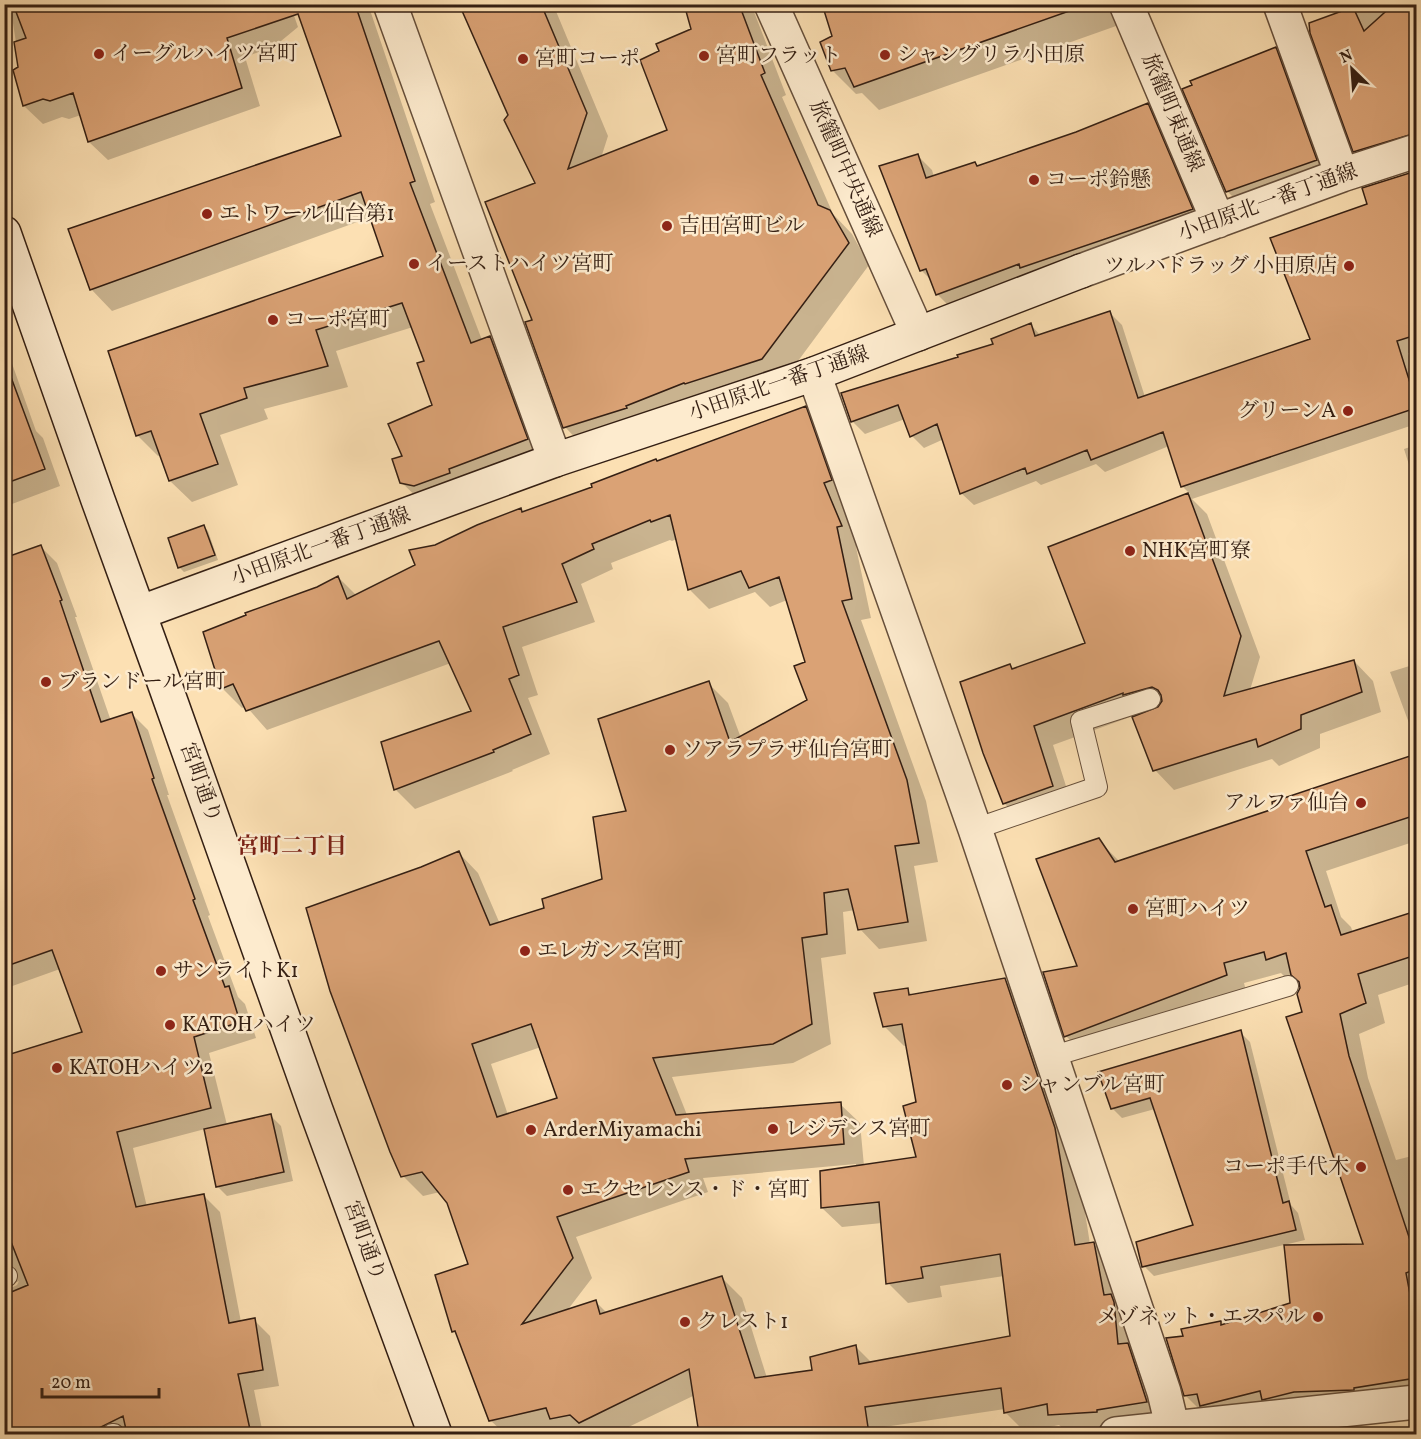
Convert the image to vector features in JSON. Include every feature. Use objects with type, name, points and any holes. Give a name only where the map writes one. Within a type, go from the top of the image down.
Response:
[{"type":"street","points":[[390,4],[555,460]]},
{"type":"street","name":"旅籠町中央通線","points":[[771,4],[918,334]]},
{"type":"street","name":"旅籠町東通線","points":[[1126,4],[1218,221]]},
{"type":"street","points":[[1280,4],[1342,175]]},
{"type":"street","name":"小田原北一番丁通線","points":[[139,613],[555,460],[814,374],[1081,270],[1342,175],[1416,151]]},
{"type":"street","name":"宮町通り","points":[[4,233],[316,1110],[435,1434]]},
{"type":"street","points":[[814,374],[975,829],[1164,1392],[1173,1431]]},
{"type":"street","points":[[1116,1434],[1173,1431],[1416,1402]]},
{"type":"lane","points":[[975,829],[1097,787],[1081,721],[1150,699]]},
{"type":"lane","points":[[1050,1057],[1288,986]]},
{"type":"building","points":[[13,4],[355,4],[415,181],[410,183],[471,343],[490,336],[528,439],[449,469],[450,473],[414,486],[400,483],[392,459],[402,456],[388,424],[432,405],[417,363],[424,361],[402,303],[316,330],[328,366],[244,388],[247,398],[200,414],[218,464],[169,481],[151,431],[136,436],[108,351],[383,256],[361,192],[90,290],[68,229],[341,136],[298,14],[227,38],[242,88],[88,142],[73,93],[50,101],[43,99],[23,106],[13,70],[18,67],[14,42],[26,38]]},
{"type":"building","name":"吉田宮町ビル","points":[[459,4],[541,4],[587,113],[568,169],[667,130],[640,60],[659,51],[656,44],[691,29],[684,4],[739,4],[765,73],[761,75],[818,205],[830,210],[849,243],[762,359],[684,383],[626,406],[627,408],[563,428],[525,322],[532,320],[485,202],[535,183],[504,120],[508,115]]},
{"type":"building","name":"シャングリラ小田原","points":[[822,4],[1074,4],[1075,9],[854,87],[845,68],[831,71],[820,42],[832,36]]},
{"type":"building","points":[[1394,4],[1416,4],[1416,133],[1353,152],[1310,33],[1309,23],[1353,7],[1364,31]]},
{"type":"building","points":[[1276,47],[1317,160],[1226,192],[1182,89],[1192,85],[1190,81]]},
{"type":"building","points":[[1148,103],[1193,209],[1020,268],[1019,264],[936,295],[926,269],[920,271],[879,166],[918,154],[926,178],[975,162],[977,166],[1076,132]]},
{"type":"building","points":[[1416,171],[1416,335],[1397,341],[1416,408],[1181,487],[1163,432],[1091,460],[1087,450],[1027,474],[1025,468],[960,494],[937,424],[910,437],[898,405],[851,422],[841,393],[958,357],[957,355],[993,344],[991,339],[1031,323],[1035,336],[1110,311],[1138,398],[1310,339],[1270,238],[1367,204],[1362,188]]},
{"type":"building","points":[[4,369],[8,369],[45,469],[4,484]]},
{"type":"building","points":[[806,406],[832,480],[824,483],[842,526],[837,527],[852,599],[842,601],[907,780],[919,843],[895,846],[908,922],[858,930],[848,889],[824,893],[827,934],[802,938],[812,1024],[773,1044],[653,1058],[676,1115],[841,1102],[844,1144],[685,1159],[689,1172],[557,1217],[573,1258],[522,1324],[596,1300],[600,1314],[722,1276],[755,1378],[812,1370],[810,1357],[856,1345],[859,1364],[1010,1336],[1000,1254],[921,1267],[923,1278],[886,1284],[879,1202],[821,1208],[820,1171],[916,1157],[903,1106],[916,1102],[902,1024],[883,1027],[874,993],[908,988],[909,995],[1005,978],[1055,1128],[1075,1245],[1094,1242],[1104,1295],[1111,1294],[1114,1302],[1118,1344],[1128,1343],[1147,1402],[1097,1410],[1097,1412],[1048,1415],[1047,1404],[1004,1413],[1001,1388],[865,1407],[869,1434],[699,1434],[689,1369],[579,1423],[570,1415],[550,1419],[546,1408],[489,1421],[455,1331],[452,1332],[435,1275],[468,1264],[447,1203],[422,1172],[401,1177],[330,991],[306,908],[459,851],[490,925],[544,908],[542,899],[602,879],[593,817],[626,811],[598,719],[709,681],[730,742],[807,700],[794,666],[805,662],[779,577],[749,588],[741,571],[688,590],[670,515],[651,522],[650,520],[592,544],[594,549],[562,564],[577,602],[503,627],[519,675],[509,679],[531,734],[493,750],[494,752],[394,790],[381,742],[471,711],[439,641],[246,711],[233,684],[221,689],[203,632],[246,615],[245,613],[317,587],[338,576],[347,599],[415,565],[409,550],[435,545],[521,508],[522,512],[592,487],[591,484],[656,459],[657,461]],"holes":[[[531,1024],[557,1098],[497,1117],[472,1044]]]},
{"type":"building","points":[[1188,493],[1241,636],[1224,696],[1354,660],[1362,692],[1301,715],[1301,729],[1258,747],[1256,739],[1153,771],[1132,717],[1158,707],[1162,701],[1161,695],[1152,687],[1123,695],[1123,693],[1034,726],[1053,786],[1003,804],[983,753],[960,682],[1010,664],[1012,669],[1085,643],[1048,547]]},
{"type":"building","points":[[204,525],[215,555],[178,568],[168,538]]},
{"type":"building","points":[[41,545],[62,600],[60,601],[101,722],[132,712],[154,778],[152,779],[195,899],[193,900],[225,987],[229,986],[240,1022],[194,1037],[211,1108],[117,1132],[136,1207],[204,1194],[229,1323],[255,1318],[263,1370],[238,1374],[251,1434],[127,1434],[123,1416],[87,1434],[4,1434],[4,1295],[28,1285],[4,1224],[4,1056],[82,1032],[52,950],[4,967],[4,558]]},
{"type":"building","points":[[1416,754],[1416,815],[1306,851],[1325,907],[1331,905],[1341,935],[1416,911],[1416,955],[1358,974],[1366,1003],[1340,1014],[1349,1056],[1416,1258],[1416,1269],[1406,1273],[1416,1326],[1416,1378],[1354,1388],[1354,1390],[1294,1392],[1262,1400],[1260,1391],[1200,1406],[1197,1394],[1184,1396],[1166,1338],[1183,1336],[1181,1329],[1221,1321],[1221,1325],[1290,1303],[1284,1245],[1363,1244],[1286,1017],[1302,1012],[1297,994],[1300,988],[1299,982],[1291,975],[1286,953],[1266,960],[1264,952],[1224,963],[1227,975],[1064,1037],[1043,972],[1077,966],[1036,859],[1099,838],[1115,862],[1273,809],[1272,802]]},
{"type":"building","points":[[1241,1030],[1283,1203],[1289,1201],[1296,1230],[1142,1267],[1136,1242],[1193,1225],[1150,1098],[1111,1109],[1098,1072]]},
{"type":"building","points":[[271,1114],[284,1172],[216,1187],[204,1129]]},
{"type":"place","name":"イーグルハイツ宮町","points":[[99,54]]},
{"type":"place","name":"シャングリラ小田原","points":[[885,55]]},
{"type":"place","name":"宮町フラット","points":[[704,56]]},
{"type":"place","name":"宮町コーポ","points":[[523,59]]},
{"type":"place","name":"コーポ鈴懸","points":[[1034,180]]},
{"type":"place","name":"エトワール仙台第1","points":[[207,214]]},
{"type":"place","name":"吉田宮町ビル","points":[[667,226]]},
{"type":"place","name":"イーストハイツ宮町","points":[[414,264]]},
{"type":"place","name":"ツルハドラッグ 小田原店","points":[[1349,266]]},
{"type":"place","name":"コーポ宮町","points":[[273,320]]},
{"type":"place","name":"グリーンA","points":[[1348,411]]},
{"type":"place","name":"NHK宮町寮","points":[[1130,551]]},
{"type":"place","name":"ブランドール宮町","points":[[46,682]]},
{"type":"place","name":"ソアラプラザ仙台宮町","points":[[670,750]]},
{"type":"place","name":"アルファ仙台","points":[[1361,803]]},
{"type":"place","name":"宮町ハイツ","points":[[1133,909]]},
{"type":"place","name":"エレガンス宮町","points":[[525,951]]},
{"type":"place","name":"サンライトK1","points":[[161,971]]},
{"type":"place","name":"KATOHハイツ","points":[[170,1025]]},
{"type":"place","name":"KATOHハイツ2","points":[[57,1068]]},
{"type":"place","name":"シャンブル宮町","points":[[1007,1085]]},
{"type":"place","name":"レジデンス宮町","points":[[773,1129]]},
{"type":"place","name":"ArderMiyamachi","points":[[531,1130]]},
{"type":"place","name":"コーポ手代木","points":[[1361,1167]]},
{"type":"place","name":"エクセレンス・ド・宮町","points":[[568,1190]]},
{"type":"place","name":"メゾネット・エスパル","points":[[1318,1317]]},
{"type":"place","name":"クレスト1","points":[[685,1322]]},
{"type":"district","name":"宮町二丁目","points":[[292,847]]}]
